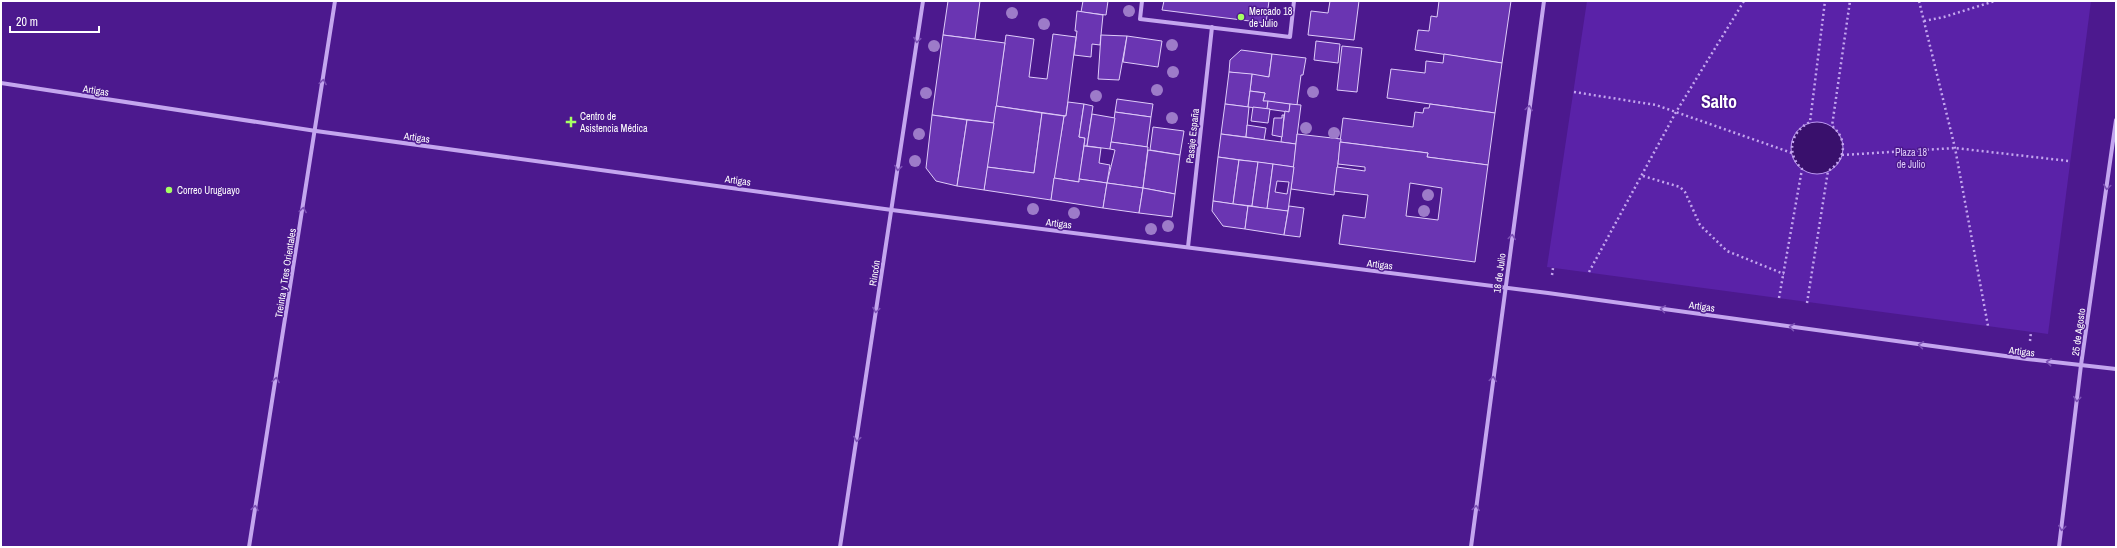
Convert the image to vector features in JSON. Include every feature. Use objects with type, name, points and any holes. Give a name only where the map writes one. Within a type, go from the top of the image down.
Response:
[{"type":"street","name":"Treinta y Tres Orientales","points":[[249,547],[316,131],[335,1]]},
{"type":"street","name":"Rincón","points":[[840,547],[923,1]]},
{"type":"street","points":[[1142,1],[1140,19],[1290,37],[1294,1]]},
{"type":"street","name":"18 de Julio","points":[[1471,547],[1544,1]]},
{"type":"street","name":"Pasaje España","points":[[1188,247],[1212,27]]},
{"type":"street","name":"Artigas","points":[[1,83],[316,131],[892,210],[1505,288],[2116,369]]},
{"type":"street","name":"25 de Agosto","points":[[2059,547],[2082,365],[2116,120]]},
{"type":"path","points":[[1590,272],[1643,176],[1676,112],[1744,1]]},
{"type":"path","points":[[1779,298],[1802,169],[1792,153],[1792,146],[1796,133],[1804,125],[1810,122],[1825,1]]},
{"type":"path","points":[[1807,303],[1828,172],[1834,168],[1842,155],[1844,148],[1841,136],[1832,126],[1850,1]]},
{"type":"path","points":[[1919,1],[1954,148],[1988,326]]},
{"type":"path","points":[[1924,20],[1944,17],[1995,1]]},
{"type":"path","points":[[1574,92],[1656,105],[1792,153]]},
{"type":"path","points":[[1842,155],[1954,148],[2069,161]]},
{"type":"path","points":[[1643,176],[1680,187],[1685,192],[1700,225],[1727,251],[1784,274]]},
{"type":"green space","name":"Plaza 18 de Julio","points":[[1587,1],[2091,1],[2048,334],[1547,267]]},
{"type":"shaded area","points":[[1817,122],[1831,126],[1839,134],[1843,148],[1839,162],[1831,170],[1817,174],[1803,170],[1795,162],[1791,148],[1795,134],[1803,126]]},
{"type":"building","points":[[948,1],[980,1],[975,39],[943,35]]},
{"type":"building","points":[[1083,1],[1108,1],[1106,15],[1081,12]]},
{"type":"building","name":"Mercado 18 de Julio","points":[[1164,1],[1269,1],[1266,23],[1162,10]]},
{"type":"building","points":[[1330,1],[1359,1],[1354,40],[1308,35],[1311,11],[1328,13]]},
{"type":"building","points":[[1439,1],[1511,1],[1502,63],[1415,50],[1418,30],[1429,31],[1431,16],[1437,17]]},
{"type":"building","points":[[1077,11],[1103,15],[1100,45],[1092,44],[1091,57],[1074,55],[1077,31],[1075,31]]},
{"type":"building","points":[[1053,34],[1076,37],[1066,116],[996,106],[1006,35],[1034,39],[1029,77],[1047,79]]},
{"type":"building","points":[[943,35],[1005,43],[994,123],[932,115]]},
{"type":"building","points":[[1101,35],[1127,36],[1119,80],[1098,79]]},
{"type":"building","points":[[1127,36],[1162,41],[1158,67],[1123,62]]},
{"type":"building","points":[[1316,41],[1340,44],[1338,63],[1314,60]]},
{"type":"building","points":[[1342,46],[1362,48],[1357,92],[1337,90]]},
{"type":"building","points":[[1241,50],[1272,54],[1269,77],[1229,72],[1230,60]]},
{"type":"building","points":[[1272,54],[1306,58],[1303,75],[1301,75],[1297,105],[1263,101],[1265,93],[1250,91],[1252,74],[1269,77]]},
{"type":"building","points":[[1444,54],[1502,63],[1495,113],[1387,98],[1391,69],[1425,73],[1426,61],[1443,63]]},
{"type":"building","points":[[1229,72],[1252,74],[1248,107],[1225,104]]},
{"type":"building","points":[[1250,91],[1265,93],[1263,101],[1268,101],[1267,109],[1248,107]]},
{"type":"building","points":[[1117,99],[1153,104],[1151,117],[1115,112]]},
{"type":"building","points":[[1268,101],[1290,104],[1289,112],[1267,109]]},
{"type":"building","points":[[1068,102],[1084,104],[1079,137],[1085,138],[1079,182],[1054,178],[1064,116],[1066,116]]},
{"type":"building","points":[[1084,104],[1093,106],[1087,146],[1084,146],[1085,138],[1079,137]]},
{"type":"building","points":[[1225,104],[1249,107],[1246,137],[1221,134]]},
{"type":"building","points":[[1290,104],[1301,105],[1296,144],[1281,142],[1285,111],[1289,112]]},
{"type":"building","points":[[1430,104],[1495,113],[1488,165],[1427,157],[1428,153],[1340,142],[1343,118],[1413,127],[1415,112],[1423,113],[1424,108],[1429,108]]},
{"type":"building","points":[[996,106],[1042,113],[1034,173],[987,167]]},
{"type":"building","points":[[1253,107],[1270,109],[1268,123],[1251,121]]},
{"type":"building","points":[[1115,112],[1151,117],[1147,147],[1111,142]]},
{"type":"building","points":[[1042,113],[1064,116],[1051,200],[984,190],[987,167],[1034,173]]},
{"type":"building","points":[[1092,114],[1115,118],[1110,149],[1087,146]]},
{"type":"building","points":[[932,115],[967,120],[957,186],[936,181],[926,168]]},
{"type":"building","points":[[1282,115],[1284,115],[1282,137],[1272,135],[1274,118],[1282,118]]},
{"type":"building","points":[[967,120],[994,123],[984,190],[957,186]]},
{"type":"building","points":[[1247,125],[1266,128],[1264,140],[1246,137]]},
{"type":"building","points":[[1153,127],[1184,131],[1180,155],[1150,150]]},
{"type":"building","points":[[1221,134],[1296,144],[1294,167],[1218,157]]},
{"type":"building","points":[[1297,134],[1341,139],[1334,195],[1291,189]]},
{"type":"building","points":[[1111,142],[1148,147],[1143,188],[1107,183],[1115,150],[1110,149]]},
{"type":"building","points":[[1340,142],[1428,153],[1427,157],[1488,165],[1475,262],[1339,244],[1343,215],[1365,218],[1368,195],[1334,191],[1337,167],[1365,171],[1365,167],[1338,164]],"holes":[[[1410,183],[1442,188],[1438,220],[1406,216]]]},
{"type":"building","points":[[1084,146],[1101,148],[1099,163],[1110,165],[1107,183],[1079,179]]},
{"type":"building","points":[[1148,150],[1180,155],[1175,194],[1143,188]]},
{"type":"building","points":[[1218,157],[1239,160],[1233,204],[1213,201]]},
{"type":"building","points":[[1239,160],[1258,162],[1252,206],[1233,204]]},
{"type":"building","points":[[1258,162],[1273,164],[1267,209],[1252,206]]},
{"type":"building","points":[[1273,164],[1294,167],[1288,211],[1267,209]],"holes":[[[1277,181],[1289,182],[1287,194],[1275,192]]]},
{"type":"building","points":[[1054,178],[1079,182],[1079,179],[1107,183],[1103,208],[1051,200]]},
{"type":"building","points":[[1107,183],[1143,188],[1139,213],[1103,208]]},
{"type":"building","points":[[1143,188],[1175,194],[1172,217],[1139,213]]},
{"type":"building","points":[[1213,201],[1248,206],[1245,229],[1223,226],[1212,211]]},
{"type":"building","points":[[1248,206],[1288,211],[1284,235],[1245,229]]},
{"type":"building","points":[[1289,206],[1304,208],[1300,237],[1284,235]]},
{"type":"place","name":"Mercado 18 de Julio","points":[[1241,17]]},
{"type":"place","name":"Centro de Asistencia Médica","points":[[571,122]]},
{"type":"place","name":"Correo Uruguayo","points":[[169,190]]},
{"type":"district","name":"Salto","points":[[1719,102]]}]
